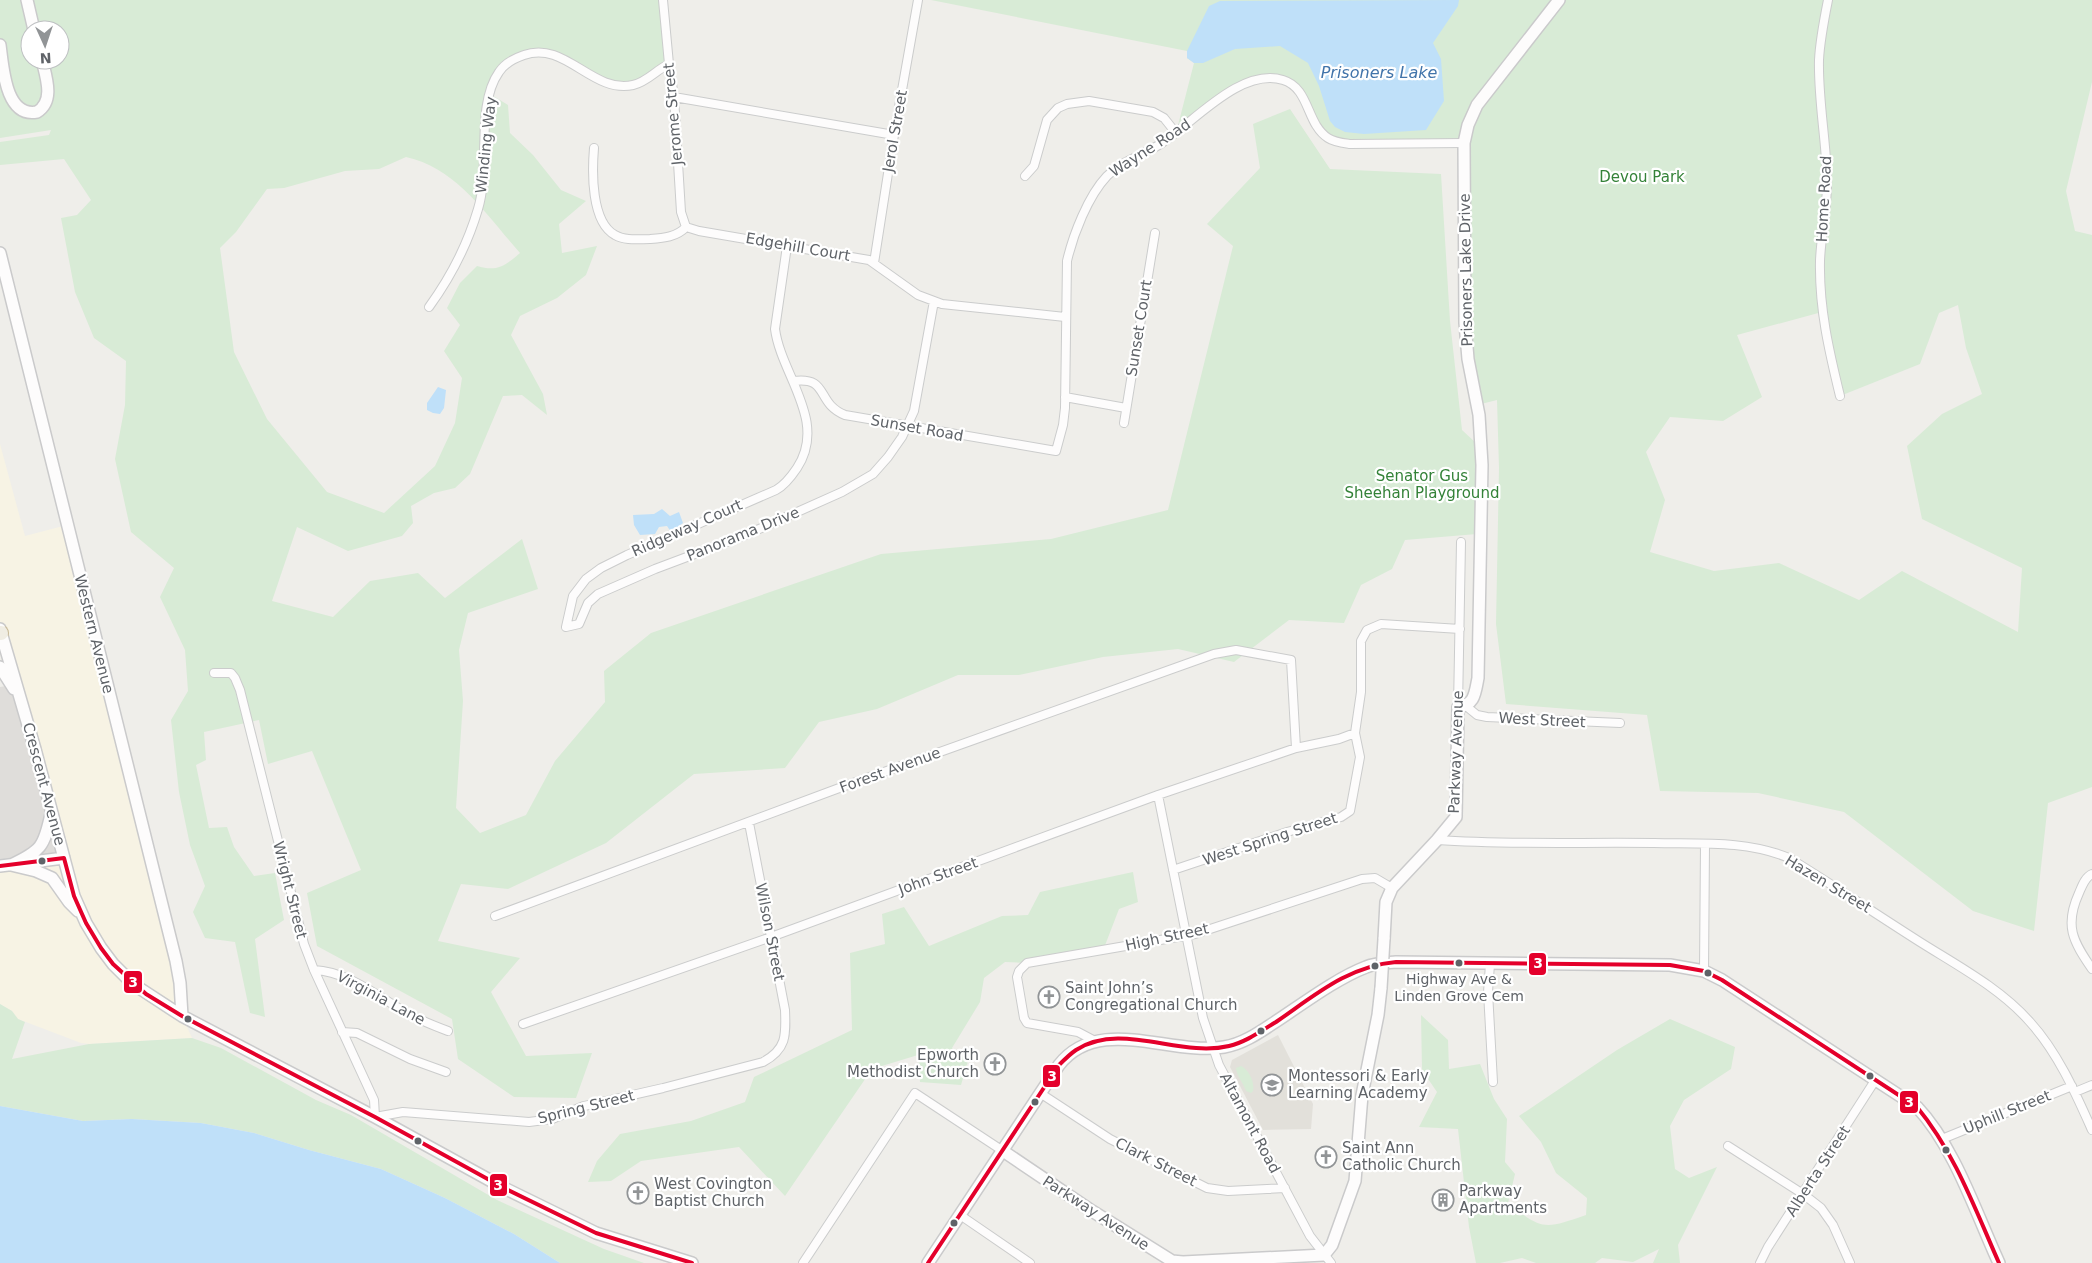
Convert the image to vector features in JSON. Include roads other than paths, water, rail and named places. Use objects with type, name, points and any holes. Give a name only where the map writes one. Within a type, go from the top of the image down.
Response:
[{"type":"street","points":[[27,0],[32,20]]},
{"type":"street","name":"Jerome Street","points":[[663,0],[674,97],[681,212],[686,227]]},
{"type":"street","name":"Jerol Street","points":[[874,263],[918,0]]},
{"type":"street","name":"Prisoners Lake Drive","points":[[1462,707],[1470,703],[1475,693],[1478,678],[1482,465],[1479,415],[1468,359],[1465,323],[1464,143],[1468,125],[1477,105],[1559,0]]},
{"type":"street","name":"Home Road","points":[[1828,0],[1819,60],[1827,179],[1820,259],[1820,290],[1826,336],[1840,396]]},
{"type":"street","points":[[0,45],[9,94],[16,107],[26,113],[37,112],[46,104],[48,93],[45,70]]},
{"type":"street","name":"Winding Way","points":[[429,307],[459,256],[479,208],[484,182],[486,111],[489,94],[495,78],[503,67],[514,59],[526,54],[544,53],[558,56],[596,79],[609,84],[632,85],[645,80],[658,69],[669,64]]},
{"type":"street","name":"Wayne Road","points":[[1056,452],[1063,425],[1065,397],[1069,255],[1075,234],[1094,194],[1108,175],[1124,162],[1162,143],[1226,94],[1251,81],[1264,78],[1278,78],[1293,85],[1307,103],[1317,127],[1334,141],[1350,144],[1464,143]]},
{"type":"street","points":[[674,97],[894,135]]},
{"type":"street","points":[[1025,176],[1034,166],[1048,120],[1058,108],[1067,104],[1089,101],[1153,112],[1164,118],[1176,133]]},
{"type":"street","points":[[594,148],[594,182],[598,211],[608,230],[619,237],[635,239],[661,238],[673,235],[686,227]]},
{"type":"street","name":"Edgehill Court","points":[[686,227],[699,231],[845,255],[874,263],[918,295],[934,301],[964,307],[1066,318]]},
{"type":"street","name":"Sunset Court","points":[[1124,423],[1155,233]]},
{"type":"street","points":[[787,246],[775,329],[776,340],[793,381]]},
{"type":"street","name":"Western Avenue","points":[[0,252],[176,961],[180,983],[182,1016]]},
{"type":"street","name":"Panorama Drive","points":[[573,596],[566,627],[579,624],[588,603],[598,594],[655,569],[748,534],[842,492],[868,478],[888,457],[908,426],[918,394],[934,301]]},
{"type":"street","name":"Sunset Road","points":[[793,381],[810,380],[818,385],[831,407],[845,415],[1056,452]]},
{"type":"street","name":"Ridgeway Court","points":[[573,596],[586,579],[610,564],[776,490],[790,479],[801,462],[808,443],[808,424],[793,381]]},
{"type":"street","points":[[1065,397],[1126,408]]},
{"type":"street","name":"Parkway Avenue","points":[[803,1263],[915,1093],[1164,1261],[1325,1260],[1355,1181],[1363,1086],[1378,1015],[1381,988],[1386,902],[1392,888],[1437,840],[1456,816],[1462,707],[1460,629],[1461,542]]},
{"type":"street","name":"West Spring Street","points":[[1173,870],[1287,832],[1341,817],[1350,811],[1360,757],[1355,733],[1361,692],[1360,646],[1367,630],[1381,624],[1460,629]]},
{"type":"street","name":"Crescent Avenue","points":[[1,637],[24,710],[74,896],[101,948],[120,971],[146,994],[182,1016],[375,1117],[504,1188],[596,1233],[692,1263]]},
{"type":"street","name":"Forest Avenue","points":[[494,916],[842,787],[1214,654],[1236,650],[1291,660],[1296,748]]},
{"type":"street","points":[[0,667],[24,710]]},
{"type":"street","name":"Wright Street","points":[[214,672],[231,673],[240,690],[297,919],[314,970],[374,1100],[375,1117]]},
{"type":"street","name":"West Street","points":[[1462,707],[1476,715],[1487,717],[1620,723]]},
{"type":"street","name":"John Street","points":[[523,1024],[771,937],[1158,795],[1296,748],[1339,739],[1355,733]]},
{"type":"street","name":"Altamont Road","points":[[1158,795],[1203,1018],[1212,1048],[1219,1065],[1310,1236],[1325,1260]]},
{"type":"street","points":[[5,866],[34,854],[38,850],[48,832],[52,810]]},
{"type":"street","name":"Wilson Street","points":[[749,823],[785,1010],[786,1033],[784,1040]]},
{"type":"street","name":"Hazen Street","points":[[1437,840],[1750,846],[1789,858],[2007,999],[2031,1022],[2050,1048],[2074,1089],[2092,1130]]},
{"type":"street","points":[[1704,844],[1704,971]]},
{"type":"street","points":[[5,866],[64,858]]},
{"type":"street","points":[[5,866],[36,871],[52,878],[69,902],[82,914]]},
{"type":"street","points":[[2092,874],[2081,887],[2074,902],[2071,934],[2092,969]]},
{"type":"street","name":"High Street","points":[[1095,1041],[1078,1032],[1027,1023],[1024,1018],[1017,977],[1019,971],[1027,963],[1186,935],[1362,879],[1375,878],[1392,888]]},
{"type":"street","points":[[928,1263],[1040,1093],[1068,1054],[1080,1046],[1095,1041],[1116,1039],[1197,1048],[1223,1047],[1246,1040],[1367,966],[1396,962],[1656,965],[1704,971],[1745,994],[1917,1107],[1931,1122],[1942,1139],[1999,1263]]},
{"type":"street","points":[[1490,964],[1488,992],[1493,1082]]},
{"type":"street","name":"Virginia Lane","points":[[314,970],[332,972],[385,998],[415,1018],[448,1031]]},
{"type":"street","points":[[342,1032],[357,1033],[410,1059],[446,1072]]},
{"type":"street","name":"Spring Street","points":[[375,1117],[402,1112],[529,1122],[552,1119],[584,1106],[763,1062],[773,1057],[782,1047],[784,1040]]},
{"type":"street","name":"Alberta Street","points":[[1760,1263],[1768,1247],[1876,1079]]},
{"type":"street","name":"Uphill Street","points":[[1942,1139],[2074,1089],[2092,1085]]},
{"type":"street","name":"Clark Street","points":[[1040,1093],[1110,1139],[1208,1188],[1228,1191],[1285,1188]]},
{"type":"street","points":[[1728,1146],[1803,1194],[1821,1208],[1833,1225],[1850,1263]]},
{"type":"street","points":[[960,1215],[1030,1263]]},
{"type":"water","name":"Prisoners Lake","points":[[1459,0],[1458,6],[1433,43],[1441,59],[1444,101],[1426,130],[1364,134],[1345,132],[1335,127],[1330,121],[1319,86],[1308,63],[1280,46],[1235,49],[1203,63],[1194,63],[1187,58],[1187,51],[1209,6],[1220,1]]},
{"type":"water","points":[[438,387],[446,390],[444,408],[440,414],[427,410],[427,403]]},
{"type":"water","points":[[662,509],[670,516],[679,512],[683,523],[671,532],[667,526],[659,527],[655,534],[640,535],[634,525],[633,515],[654,514]]},
{"type":"water","points":[[0,1106],[83,1121],[132,1119],[201,1123],[254,1133],[381,1169],[445,1198],[514,1234],[560,1263],[0,1263]]},
{"type":"place","name":"Highway Ave & Linden Grove Cem","points":[[1459,963]]},
{"type":"place","name":"Saint John’s Congregational Church","points":[[1049,997]]},
{"type":"place","name":"Epworth Methodist Church","points":[[995,1064]]},
{"type":"place","name":"Montessori & Early Learning Academy","points":[[1272,1085]]},
{"type":"place","name":"Saint Ann Catholic Church","points":[[1326,1157]]},
{"type":"place","name":"West Covington Baptist Church","points":[[638,1193]]},
{"type":"place","name":"Parkway Apartments","points":[[1443,1200]]},
{"type":"park label","name":"Devou Park","points":[[1642,177]]},
{"type":"park label","name":"Senator Gus Sheehan Playground","points":[[1422,484]]}]
